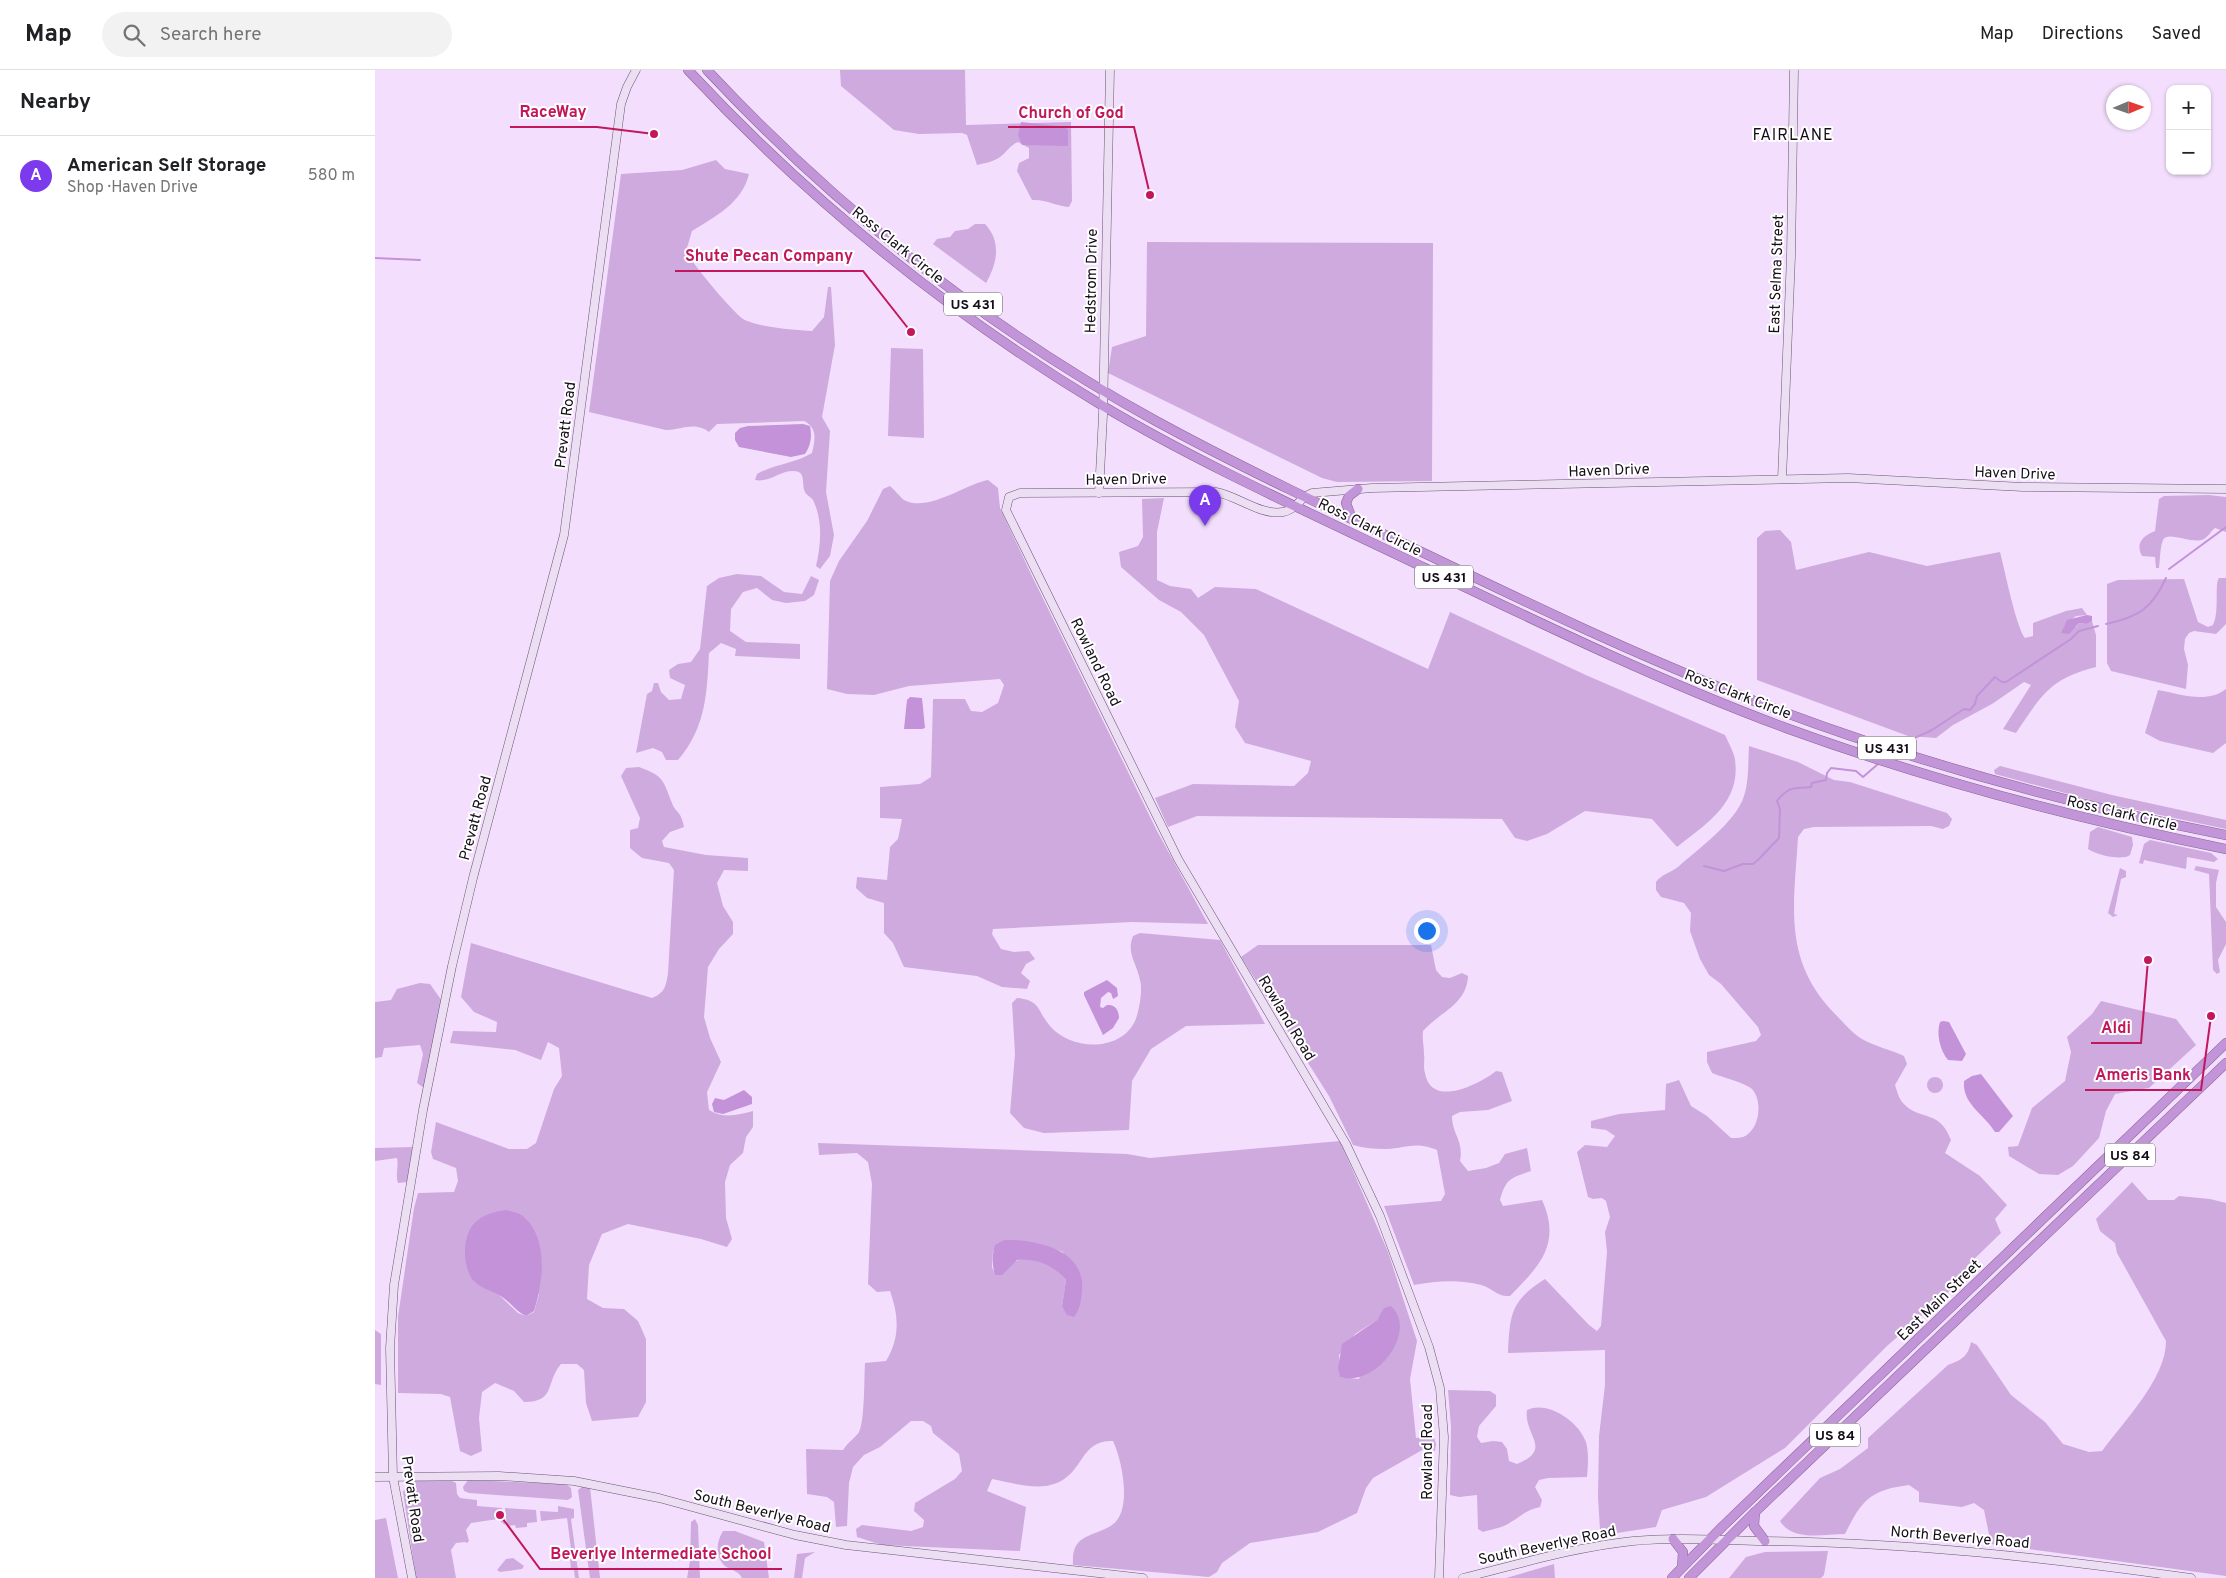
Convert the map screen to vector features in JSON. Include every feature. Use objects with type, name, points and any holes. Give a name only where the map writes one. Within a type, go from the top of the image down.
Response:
[{"type":"highway","name":"Ross Clark Circle","points":[[688,70],[779,162],[847,222],[946,301],[1009,346],[1103,406],[1206,462],[1456,583],[1644,671],[1803,734],[1966,786],[2085,819],[2226,849]]},
{"type":"highway","name":"Ross Clark Circle","points":[[707,70],[787,151],[857,214],[929,272],[1018,336],[1103,390],[1201,445],[1461,571],[1649,658],[1747,699],[1823,727],[1985,778],[2080,804],[2226,836]]},
{"type":"highway","points":[[779,162],[787,151]]},
{"type":"highway","points":[[1352,519],[1346,503],[1349,496],[1358,489]]},
{"type":"highway","points":[[1456,583],[1461,571]]},
{"type":"highway","points":[[1644,671],[1649,658]]},
{"type":"highway","points":[[1966,786],[1980,782],[1985,778]]},
{"type":"highway","points":[[1976,789],[1999,782]]},
{"type":"highway","name":"East Main Street","points":[[1672,1578],[1710,1539],[2226,1044]]},
{"type":"highway","name":"East Main Street","points":[[1689,1578],[1755,1512],[2226,1063]]},
{"type":"highway","points":[[1755,1512],[1753,1526],[1765,1541]]},
{"type":"highway","points":[[1673,1539],[1683,1552],[1682,1567]]},
{"type":"street","name":"Prevatt Road","points":[[412,1578],[393,1477],[391,1318],[405,1214],[423,1110],[460,930],[563,534],[621,104],[636,70]]},
{"type":"street","name":"Hedstrom Drive","points":[[1099,493],[1103,406],[1110,70]]},
{"type":"street","name":"East Selma Street","points":[[1782,479],[1791,256],[1794,70]]},
{"type":"street","name":"Haven Drive","points":[[1304,496],[1325,491],[1358,489],[1874,478],[2023,487],[2226,489]]},
{"type":"street","name":"Haven Drive","points":[[1007,501],[1012,495],[1020,493],[1216,492],[1228,494],[1273,512],[1284,512],[1295,506]]},
{"type":"street","points":[[1295,506],[1304,496]]},
{"type":"street","name":"Rowland Road","points":[[1007,501],[1006,510],[1160,824],[1199,896],[1346,1144],[1379,1216],[1429,1348],[1439,1388],[1443,1437],[1439,1578]]},
{"type":"street","name":"South Beverlye Road","points":[[375,1477],[499,1476],[573,1481],[651,1496],[795,1535],[846,1546],[1143,1578]]},
{"type":"street","name":"South Beverlye Road","points":[[1463,1578],[1591,1547],[1673,1539],[1726,1540]]},
{"type":"street","name":"North Beverlye Road","points":[[1726,1540],[1862,1544],[2017,1555],[2191,1578]]},
{"type":"shaded area","points":[[840,70],[965,70],[966,125],[1071,122],[1072,201],[1069,207],[1032,200],[1017,171],[1019,163],[1029,158],[1029,148],[1018,142],[997,159],[977,165],[967,135],[962,133],[919,134],[894,130],[841,86]]},
{"type":"shaded area","points":[[1021,122],[1065,127],[1068,130],[1068,146],[1022,145],[1018,135]]},
{"type":"shaded area","points":[[716,160],[725,169],[749,174],[746,184],[741,193],[727,208],[692,231],[686,251],[696,266],[737,314],[749,322],[757,324],[776,328],[812,331],[824,317],[828,287],[831,287],[835,345],[822,417],[830,431],[826,492],[834,535],[830,556],[820,569],[816,566],[820,541],[820,524],[813,500],[805,492],[802,475],[793,471],[765,480],[755,480],[757,474],[812,453],[814,435],[812,427],[804,421],[717,424],[709,432],[698,427],[666,430],[589,412],[621,174],[682,170]]},
{"type":"shaded area","points":[[975,224],[985,224],[994,238],[996,246],[995,261],[986,283],[933,244],[937,239],[950,237],[955,231],[968,229]]},
{"type":"shaded area","points":[[1147,242],[1433,243],[1432,481],[1337,482],[1322,478],[1108,373],[1112,347],[1146,336]]},
{"type":"shaded area","points":[[891,348],[923,349],[924,438],[888,436]]},
{"type":"shaded area","points":[[803,424],[810,426],[811,434],[811,441],[805,454],[791,457],[739,447],[735,440],[735,433],[740,428],[748,426]]},
{"type":"shaded area","points":[[988,480],[998,488],[1000,508],[1031,574],[1157,831],[1208,924],[1132,922],[993,929],[992,934],[1001,949],[1014,952],[1029,951],[1035,959],[1026,964],[1021,973],[1030,981],[1027,989],[1002,987],[977,976],[904,967],[893,943],[884,933],[884,903],[867,898],[856,888],[857,877],[887,880],[890,847],[898,839],[902,819],[880,818],[880,787],[920,784],[931,777],[933,699],[965,699],[971,711],[982,712],[998,703],[1004,685],[1000,679],[909,686],[874,695],[847,694],[827,689],[830,581],[839,561],[867,521],[883,489],[890,486],[904,500],[913,503],[924,503]]},
{"type":"shaded area","points":[[2209,495],[2226,497],[2226,532],[2215,528],[2204,539],[2199,540],[2166,537],[2161,546],[2159,568],[2156,568],[2155,557],[2142,556],[2139,547],[2141,540],[2155,531],[2159,499],[2164,496]]},
{"type":"shaded area","points":[[1164,498],[1157,532],[1157,580],[1170,586],[1191,589],[1198,598],[1215,587],[1256,589],[1428,669],[1450,612],[1588,676],[1725,735],[1735,760],[1733,788],[1727,800],[1710,821],[1677,847],[1652,819],[1585,811],[1547,834],[1527,841],[1515,838],[1502,819],[1197,816],[1168,827],[1155,798],[1193,784],[1294,786],[1308,773],[1311,761],[1245,743],[1235,727],[1239,701],[1204,635],[1181,612],[1159,600],[1121,567],[1119,552],[1138,546],[1143,537],[1142,499]]},
{"type":"shaded area","points":[[1780,530],[1791,542],[1796,570],[1869,552],[1927,566],[2000,552],[2014,611],[2025,638],[2033,636],[2033,623],[2066,611],[2082,608],[2087,615],[2076,616],[2064,626],[2076,627],[2079,623],[2087,624],[2092,621],[2096,635],[2096,667],[2067,677],[2048,690],[2016,733],[2003,729],[2031,685],[2024,682],[1992,704],[1953,725],[1936,738],[1908,736],[1757,680],[1757,538],[1765,531]]},
{"type":"shaded area","points":[[737,574],[761,576],[784,592],[802,594],[811,576],[819,580],[814,595],[805,601],[786,603],[772,600],[757,588],[743,592],[731,609],[730,631],[746,642],[800,644],[800,659],[735,656],[736,649],[721,643],[709,653],[706,696],[700,722],[687,748],[678,760],[666,760],[662,752],[653,748],[636,753],[647,694],[652,691],[654,683],[658,683],[661,692],[669,700],[681,699],[685,685],[670,678],[669,670],[678,664],[691,662],[700,649],[707,586],[719,578]]},
{"type":"shaded area","points":[[2219,578],[2226,578],[2226,624],[2216,634],[2194,631],[2189,633],[2185,639],[2184,649],[2188,665],[2186,689],[2111,671],[2107,663],[2107,584],[2118,580],[2184,579],[2198,622],[2208,627],[2213,625],[2215,619]]},
{"type":"shaded area","points":[[2087,615],[2092,616],[2092,621],[2087,624],[2079,623],[2069,634],[2061,633],[2067,620]]},
{"type":"shaded area","points":[[2226,689],[2226,743],[2213,753],[2160,741],[2145,733],[2158,690],[2202,697],[2219,694]]},
{"type":"shaded area","points":[[910,697],[922,698],[925,728],[904,729],[907,700]]},
{"type":"shaded area","points":[[1749,746],[1798,762],[1834,780],[1850,782],[1947,813],[1952,819],[1949,826],[1943,829],[1931,826],[1814,827],[1804,829],[1798,837],[1794,910],[1795,932],[1799,953],[1807,974],[1819,994],[1836,1015],[1858,1037],[1904,1056],[1907,1064],[1895,1085],[1902,1101],[1909,1109],[1941,1123],[1951,1140],[1945,1153],[1980,1176],[2007,1205],[1995,1219],[2001,1233],[1967,1266],[1961,1281],[1887,1346],[1785,1448],[1706,1497],[1662,1510],[1656,1527],[1604,1535],[1600,1530],[1598,1497],[1599,1436],[1605,1385],[1605,1350],[1508,1353],[1511,1319],[1518,1302],[1533,1287],[1545,1279],[1589,1325],[1597,1331],[1601,1326],[1607,1252],[1605,1232],[1610,1217],[1606,1201],[1602,1198],[1593,1199],[1588,1197],[1577,1152],[1585,1145],[1607,1147],[1615,1136],[1606,1130],[1591,1128],[1591,1121],[1619,1114],[1665,1110],[1666,1084],[1679,1080],[1691,1106],[1707,1116],[1731,1138],[1742,1137],[1749,1133],[1756,1122],[1758,1101],[1752,1089],[1739,1082],[1712,1073],[1707,1062],[1707,1052],[1756,1041],[1761,1035],[1758,1027],[1721,984],[1709,975],[1700,959],[1690,931],[1691,913],[1684,903],[1661,897],[1656,890],[1658,879],[1678,867],[1725,825],[1740,806],[1747,784]]},
{"type":"shaded area","points":[[2000,766],[2112,795],[2226,820],[2226,829],[2094,801],[1995,774],[1994,770]]},
{"type":"shaded area","points":[[639,767],[658,776],[680,815],[684,827],[670,832],[662,841],[664,847],[706,855],[748,858],[748,871],[724,870],[717,883],[723,906],[733,922],[733,934],[719,949],[708,967],[704,1017],[710,1038],[721,1062],[707,1092],[709,1110],[720,1115],[736,1115],[753,1111],[753,1127],[746,1137],[743,1153],[730,1165],[725,1182],[726,1218],[732,1239],[727,1247],[701,1239],[628,1224],[602,1234],[589,1265],[587,1299],[603,1308],[624,1309],[638,1321],[646,1339],[646,1402],[638,1417],[592,1421],[586,1403],[584,1370],[577,1364],[561,1364],[556,1371],[549,1390],[541,1399],[524,1402],[514,1391],[495,1383],[482,1392],[479,1418],[482,1451],[471,1456],[460,1451],[450,1397],[441,1394],[398,1393],[398,1317],[414,1208],[418,1193],[454,1192],[458,1181],[456,1168],[433,1159],[431,1152],[436,1122],[509,1149],[527,1149],[536,1143],[554,1089],[562,1076],[559,1048],[548,1042],[541,1060],[515,1050],[450,1043],[453,1031],[496,1032],[497,1022],[474,1012],[461,997],[471,943],[652,998],[662,991],[668,973],[674,870],[669,863],[642,858],[630,848],[630,830],[638,828],[640,818],[621,776],[626,768]],"holes":[[[498,1294],[539,1294],[534,1312],[526,1316],[518,1313]]]},
{"type":"shaded area","points":[[2098,827],[2132,837],[2133,845],[2130,855],[2126,857],[2109,856],[2088,849],[2090,832]]},
{"type":"shaded area","points":[[2150,840],[2211,853],[2218,859],[2214,862],[2187,857],[2186,869],[2144,860],[2143,864],[2139,863],[2144,844]]},
{"type":"shaded area","points":[[2196,866],[2219,870],[2216,883],[2216,907],[2226,922],[2226,944],[2218,960],[2220,972],[2217,974],[2213,970],[2209,874],[2194,870]]},
{"type":"shaded area","points":[[2120,868],[2126,871],[2126,877],[2121,879],[2114,914],[2118,915],[2113,917],[2108,913]]},
{"type":"shaded area","points":[[1140,933],[1220,940],[1265,1024],[1186,1026],[1151,1049],[1132,1081],[1129,1130],[1044,1133],[1024,1128],[1010,1113],[1015,1054],[1012,1003],[1017,998],[1025,999],[1035,1004],[1050,1026],[1070,1040],[1094,1044],[1107,1043],[1118,1039],[1128,1031],[1135,1021],[1139,1007],[1141,984],[1131,953],[1131,942],[1133,936]]},
{"type":"shaded area","points":[[1258,945],[1431,945],[1436,970],[1442,977],[1450,978],[1462,973],[1468,976],[1463,994],[1458,1001],[1423,1031],[1424,1071],[1429,1084],[1436,1090],[1446,1092],[1468,1087],[1496,1071],[1502,1072],[1512,1101],[1488,1110],[1460,1112],[1452,1116],[1460,1148],[1460,1161],[1468,1171],[1486,1168],[1499,1163],[1505,1154],[1527,1148],[1531,1171],[1510,1180],[1500,1200],[1503,1206],[1542,1200],[1548,1216],[1550,1230],[1544,1254],[1538,1264],[1510,1296],[1498,1294],[1481,1285],[1456,1281],[1414,1285],[1384,1206],[1441,1201],[1445,1194],[1437,1150],[1417,1145],[1386,1149],[1353,1145],[1329,1096],[1241,957]]},
{"type":"shaded area","points":[[1107,980],[1117,988],[1118,996],[1113,999],[1111,993],[1108,992],[1101,998],[1100,1007],[1103,1008],[1110,1005],[1114,1007],[1118,1012],[1119,1018],[1113,1028],[1103,1035],[1084,992]]},
{"type":"shaded area","points":[[420,983],[430,984],[442,1001],[424,1088],[417,1083],[423,1054],[420,1045],[384,1048],[382,1057],[375,1058],[375,1002],[391,1000],[397,989]]},
{"type":"shaded area","points":[[2101,1001],[2176,1019],[2196,1045],[2149,1088],[2115,1094],[2106,1111],[2099,1138],[2073,1166],[2058,1175],[2039,1174],[2009,1156],[2008,1147],[2018,1146],[2032,1108],[2065,1081],[2071,1052],[2067,1037],[2092,1014]]},
{"type":"shaded area","points":[[1940,1022],[1949,1022],[1966,1054],[1962,1061],[1948,1060],[1943,1052],[1939,1042],[1938,1031]]},
{"type":"shaded area","points":[[1981,1074],[2013,1116],[1999,1132],[1995,1132],[1966,1096],[1964,1081],[1972,1076]]},
{"type":"shaded area","points":[[1935,1077],[1941,1079],[1943,1085],[1941,1091],[1935,1093],[1929,1091],[1927,1085],[1929,1079]]},
{"type":"shaded area","points":[[744,1090],[752,1097],[752,1104],[723,1114],[714,1112],[712,1104],[715,1098],[724,1100]]},
{"type":"shaded area","points":[[1340,1141],[1388,1252],[1417,1341],[1410,1379],[1416,1438],[1433,1435],[1436,1444],[1435,1451],[1424,1449],[1373,1478],[1366,1488],[1357,1513],[1318,1532],[1250,1543],[1222,1563],[1217,1572],[1209,1577],[1073,1565],[1075,1547],[1079,1542],[1112,1525],[1122,1509],[1124,1485],[1120,1460],[1113,1441],[1102,1442],[1094,1446],[1088,1451],[1073,1472],[1057,1483],[1033,1486],[992,1479],[987,1491],[1026,1507],[1020,1551],[882,1545],[857,1537],[856,1529],[862,1525],[911,1531],[923,1527],[924,1520],[914,1511],[915,1503],[955,1479],[962,1471],[959,1454],[933,1433],[931,1426],[923,1421],[911,1421],[880,1447],[864,1455],[853,1467],[849,1483],[847,1526],[836,1527],[834,1502],[827,1497],[807,1494],[806,1449],[843,1450],[859,1432],[863,1409],[865,1363],[886,1361],[894,1344],[897,1327],[890,1291],[877,1292],[868,1284],[872,1184],[868,1162],[857,1153],[819,1155],[818,1143],[1127,1154],[1150,1158]],"holes":[[[1004,1240],[1041,1244],[1063,1252],[1074,1317],[1062,1306],[1066,1280],[1045,1263],[1032,1259],[1019,1260],[995,1274],[992,1267],[993,1251]],[[1385,1308],[1359,1379],[1340,1377],[1339,1355],[1355,1334],[1377,1320]]]},
{"type":"shaded area","points":[[413,1147],[407,1182],[398,1183],[397,1158],[375,1161],[375,1148]]},
{"type":"shaded area","points":[[2132,1182],[2148,1200],[2174,1200],[2179,1196],[2210,1199],[2226,1203],[2226,1576],[1991,1544],[1984,1510],[1974,1503],[1962,1507],[1919,1502],[1919,1492],[1909,1485],[1885,1490],[1869,1499],[1862,1505],[1845,1534],[1809,1535],[1793,1532],[1786,1528],[1780,1521],[1820,1478],[1840,1469],[1868,1448],[1868,1438],[1948,1365],[1963,1357],[1968,1351],[1971,1342],[1977,1345],[2011,1395],[2045,1422],[2063,1444],[2089,1452],[2102,1451],[2152,1385],[2164,1355],[2166,1341],[2117,1253],[2115,1243],[2100,1231],[2096,1219]]},
{"type":"shaded area","points":[[506,1210],[524,1217],[532,1226],[541,1249],[540,1287],[534,1311],[526,1316],[503,1297],[476,1283],[470,1275],[466,1264],[467,1235],[471,1228],[488,1214]]},
{"type":"shaded area","points":[[1004,1240],[1017,1240],[1044,1245],[1057,1249],[1068,1256],[1076,1265],[1081,1277],[1080,1305],[1074,1317],[1067,1315],[1062,1306],[1066,1280],[1056,1270],[1038,1261],[1017,1260],[1002,1275],[995,1275],[993,1256],[995,1245]]},
{"type":"shaded area","points":[[1391,1306],[1398,1317],[1400,1330],[1396,1343],[1389,1355],[1379,1366],[1367,1374],[1353,1378],[1340,1377],[1338,1368],[1342,1344],[1377,1320],[1384,1308]]},
{"type":"shaded area","points":[[375,1330],[381,1334],[381,1385],[375,1384]]},
{"type":"shaded area","points":[[1448,1390],[1490,1391],[1496,1395],[1496,1406],[1479,1426],[1477,1437],[1481,1443],[1502,1442],[1507,1449],[1509,1461],[1517,1464],[1534,1453],[1535,1447],[1527,1419],[1527,1410],[1544,1408],[1553,1410],[1570,1420],[1577,1427],[1586,1442],[1588,1455],[1587,1477],[1539,1480],[1535,1487],[1542,1500],[1540,1507],[1501,1527],[1483,1532],[1478,1529],[1477,1495],[1459,1497],[1450,1495],[1451,1426]]},
{"type":"shaded area","points":[[468,1480],[566,1484],[571,1488],[572,1497],[568,1500],[469,1493],[464,1491],[463,1487]]},
{"type":"shaded area","points":[[415,1481],[452,1481],[456,1483],[457,1494],[460,1498],[477,1500],[477,1506],[502,1508],[505,1525],[498,1519],[471,1523],[466,1530],[469,1541],[467,1543],[456,1543],[451,1550],[456,1578],[416,1578],[403,1492],[407,1484]]},
{"type":"shaded area","points":[[583,1486],[590,1487],[600,1578],[590,1578],[578,1490]]},
{"type":"shaded area","points":[[558,1506],[574,1509],[574,1518],[571,1519],[579,1578],[575,1578],[574,1570],[571,1570],[570,1558],[572,1557],[567,1518],[541,1521],[540,1511],[558,1512]]},
{"type":"shaded area","points":[[505,1508],[536,1510],[537,1522],[527,1523],[527,1527],[516,1528],[515,1525],[507,1526]]},
{"type":"shaded area","points":[[386,1518],[398,1578],[375,1578],[375,1520]]},
{"type":"shaded area","points":[[695,1519],[698,1525],[700,1578],[687,1578],[690,1561],[691,1522]]},
{"type":"shaded area","points":[[723,1531],[735,1531],[764,1542],[769,1578],[742,1578],[737,1572],[725,1566],[718,1554],[719,1540]]},
{"type":"shaded area","points":[[1828,1551],[1824,1575],[1821,1578],[1729,1578],[1746,1557],[1765,1552]]},
{"type":"shaded area","points":[[815,1552],[805,1558],[802,1578],[794,1578],[797,1554]]},
{"type":"shaded area","points":[[513,1558],[524,1566],[522,1569],[500,1572],[497,1570],[506,1559]]},
{"type":"shaded area","points":[[1554,1564],[1555,1578],[1506,1578]]},
{"type":"waterway","points":[[375,258],[420,260]]},
{"type":"waterway","points":[[2169,569],[2226,527]]},
{"type":"waterway","points":[[2106,624],[2135,615],[2143,610],[2161,589],[2166,578]]},
{"type":"waterway","points":[[1897,746],[1932,730],[1964,709],[1970,710],[1975,704],[1977,696],[1995,677],[2002,682],[2006,682],[2071,639],[2079,631],[2098,626]]},
{"type":"waterway","points":[[1704,866],[1724,871],[1743,864],[1753,864],[1779,838],[1780,809],[1777,801],[1785,792],[1792,789],[1811,787],[1812,783],[1826,780],[1827,773],[1831,768],[1856,771],[1863,777],[1878,764]]},
{"type":"place","name":"RaceWay","points":[[654,134]]},
{"type":"place","name":"Church of God","points":[[1150,195]]},
{"type":"place","name":"Shute Pecan Company","points":[[911,332]]},
{"type":"place","name":"American Self Storage","points":[[1205,526]]},
{"type":"place","name":"Aldi","points":[[2148,960]]},
{"type":"place","name":"Ameris Bank","points":[[2211,1016]]},
{"type":"place","name":"Beverlye Intermediate School","points":[[500,1515]]},
{"type":"district","name":"FAIRLANE","points":[[1793,134]]}]
